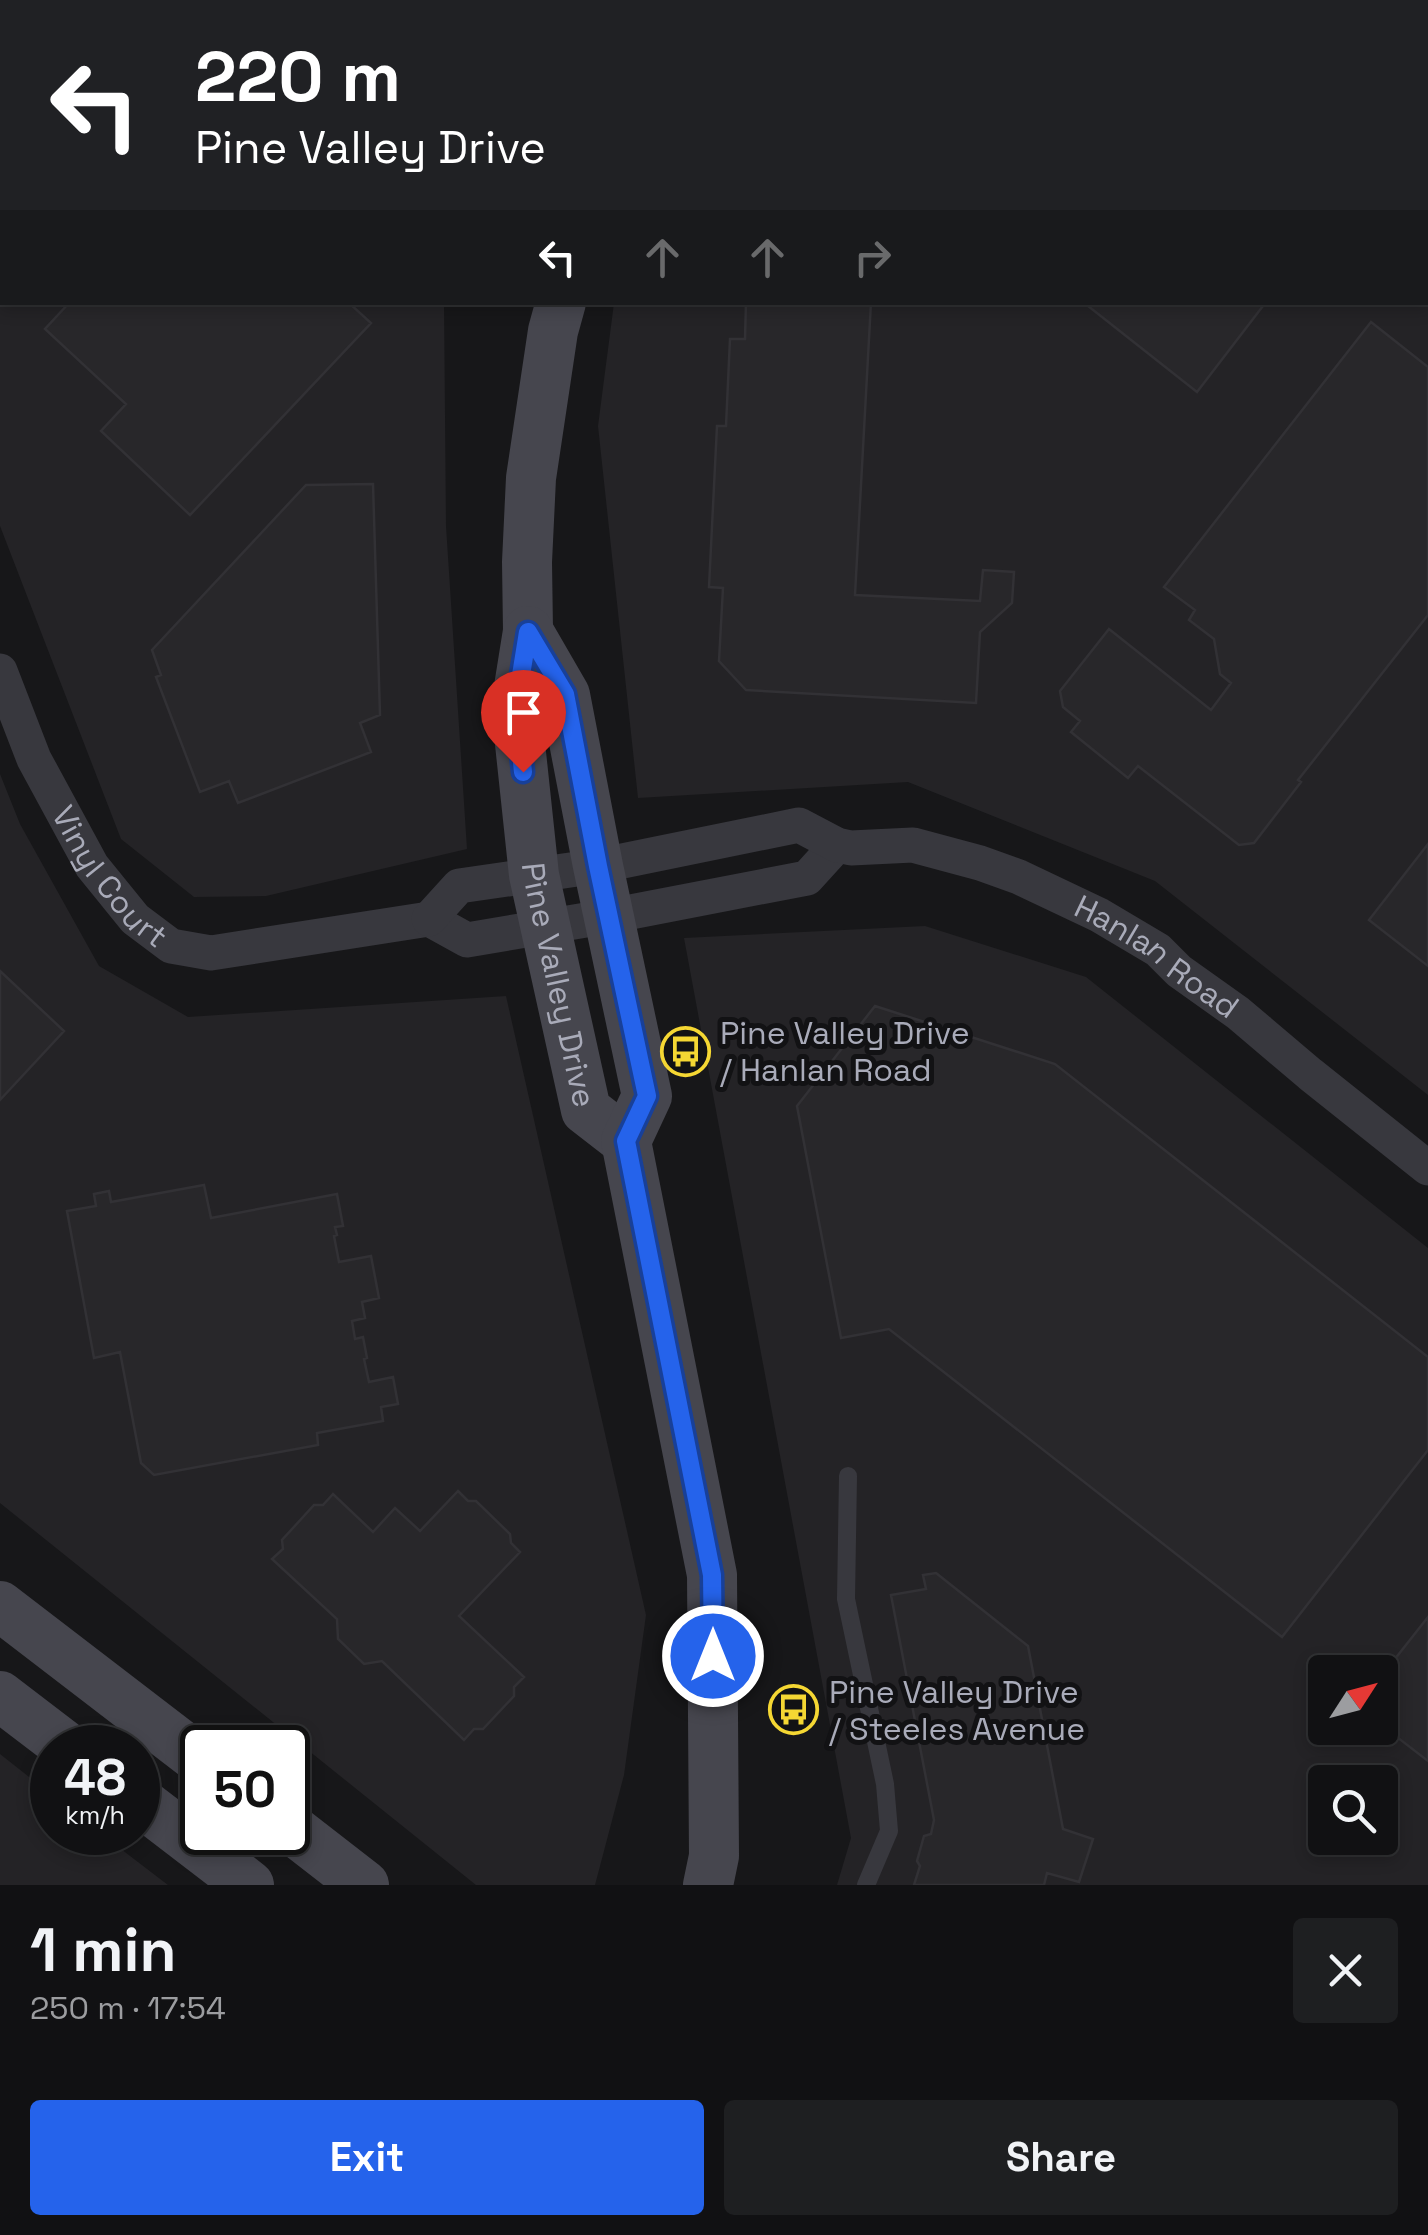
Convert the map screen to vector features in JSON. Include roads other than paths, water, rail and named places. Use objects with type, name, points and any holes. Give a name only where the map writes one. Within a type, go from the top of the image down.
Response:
[{"type":"main road","name":"Pine Valley Drive","points":[[560,305],[531,478],[528,632],[516,706],[534,875],[586,1110],[626,1141]]},
{"type":"main road","name":"Pine Valley Drive","points":[[528,632],[565,694],[647,1096],[626,1141],[712,1575],[714,1856],[707,1881]]},
{"type":"main road","points":[[5,1615],[180,1745]]},
{"type":"main road","points":[[0,1696],[38,1725]]},
{"type":"main road","points":[[160,1817],[249,1885]]},
{"type":"main road","points":[[310,1843],[364,1885]]},
{"type":"street","name":"Vinyl Court","points":[[0,671],[34,759],[92,866],[134,919],[171,946],[211,953],[429,919]]},
{"type":"street","name":"Hanlan Road","points":[[598,866],[799,824],[850,848],[913,845],[980,863],[1113,923],[1158,950],[1179,971],[1238,1013],[1428,1168]]},
{"type":"street","points":[[598,866],[459,886],[429,919],[467,940],[610,916],[807,878],[837,845]]},
{"type":"lane","points":[[848,1476],[846,1599],[890,1831],[866,1885]]},
{"type":"place","name":"Pine Valley Drive / Hanlan Road","points":[[685,1051]]},
{"type":"place","name":"Pine Valley Drive / Steeles Avenue","points":[[794,1710]]}]
